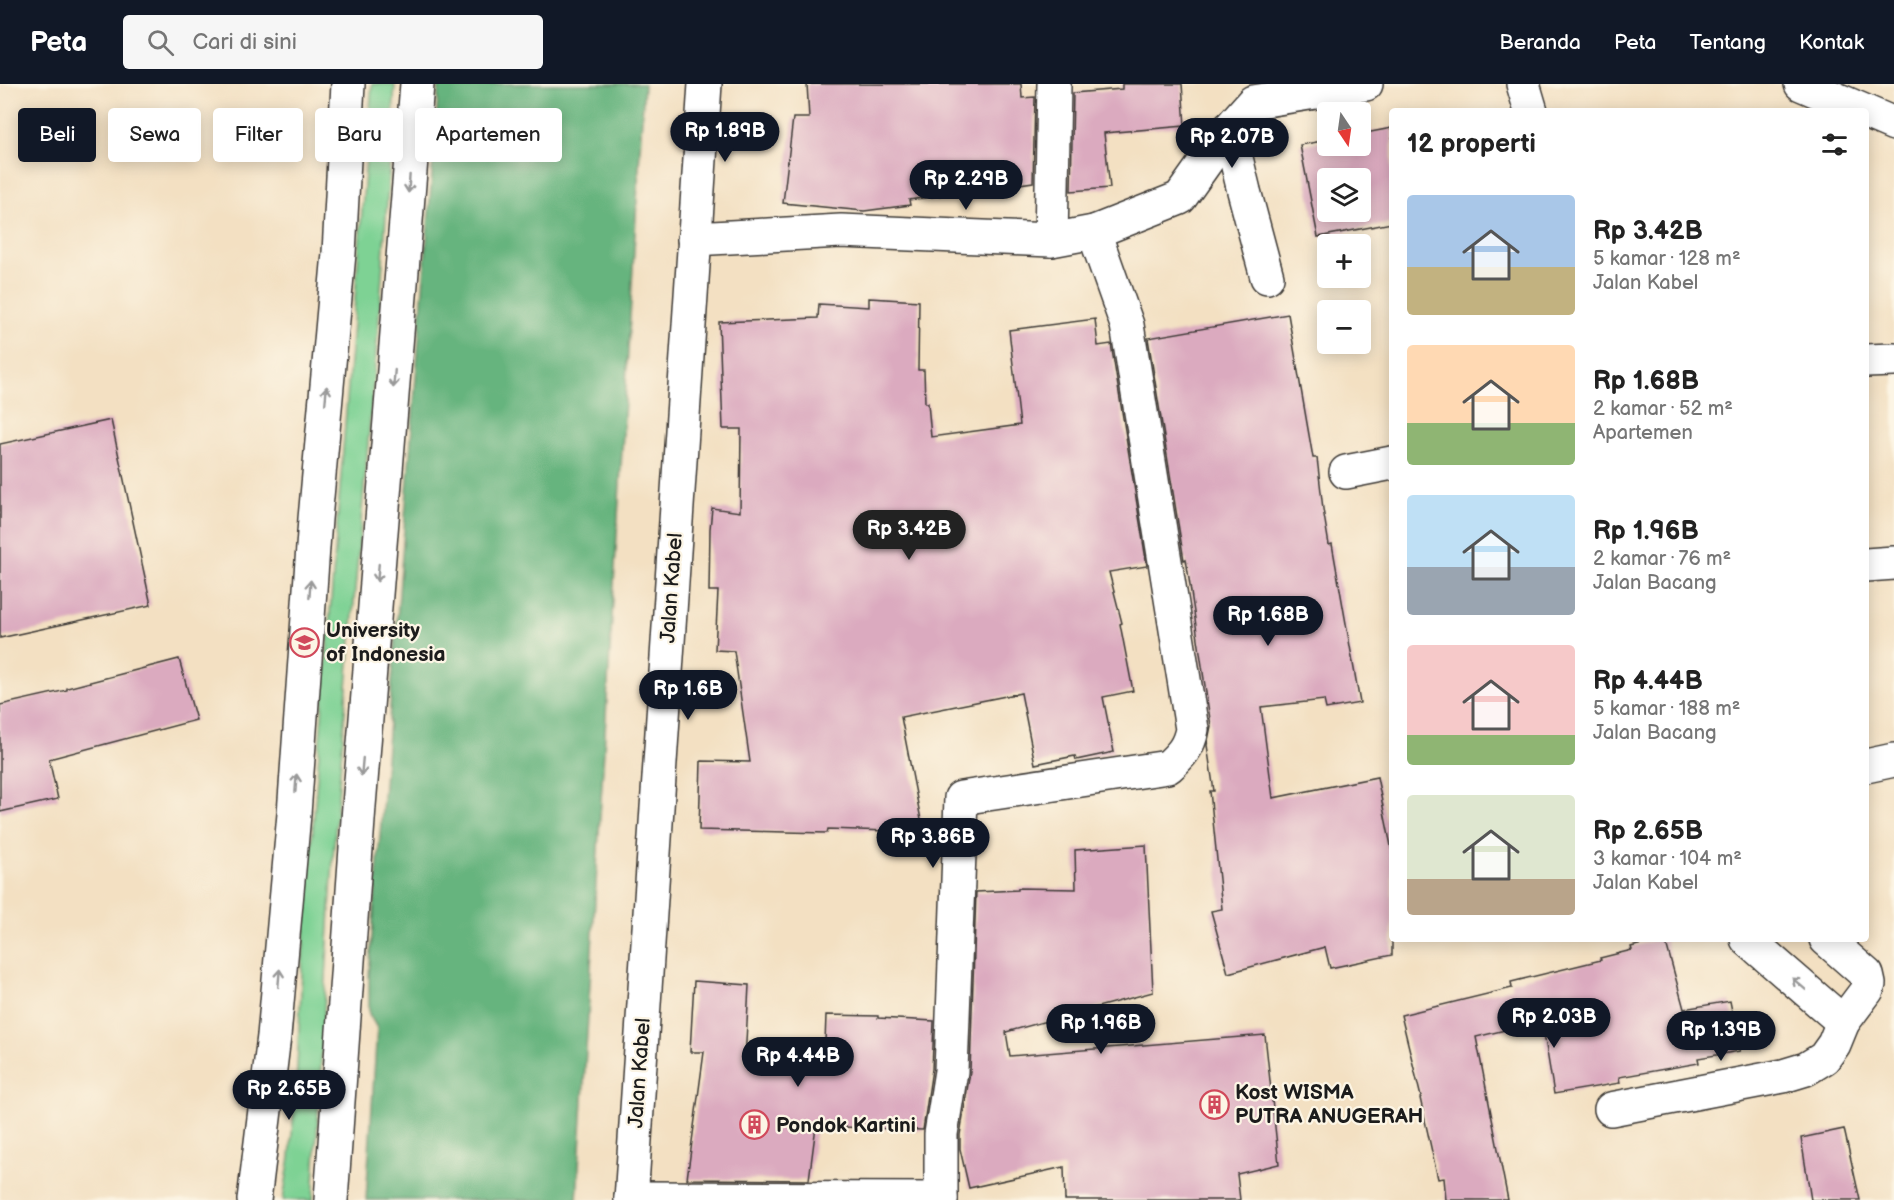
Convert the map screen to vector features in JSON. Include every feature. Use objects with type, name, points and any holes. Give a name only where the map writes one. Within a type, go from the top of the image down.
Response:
[{"type":"street","points":[[254,1200],[274,1036],[294,814],[315,519],[339,253],[348,84]]},
{"type":"street","points":[[331,1200],[359,806],[417,84]]},
{"type":"street","name":"Jalan Kabel","points":[[631,1199],[705,84]]},
{"type":"street","points":[[1051,240],[1054,84]]},
{"type":"street","points":[[694,239],[841,231],[1051,240],[1094,232],[1180,198],[1229,129],[1252,102],[1366,84]]},
{"type":"street","points":[[1523,84],[1530,108]]},
{"type":"street","points":[[1801,84],[1858,108]]},
{"type":"street","points":[[1869,113],[1894,124]]},
{"type":"street","points":[[1229,129],[1267,277]]},
{"type":"street","points":[[631,1199],[941,1199],[941,1134],[951,1071],[961,798],[1168,767],[1182,754],[1190,740],[1192,729],[1127,324],[1094,232]]},
{"type":"street","points":[[1869,361],[1894,360]]},
{"type":"street","points":[[1346,472],[1389,464]]},
{"type":"street","points":[[1869,565],[1894,563]]},
{"type":"street","points":[[1869,764],[1894,760]]},
{"type":"street","points":[[1750,942],[1843,1022]]},
{"type":"street","points":[[1611,1109],[1764,1080],[1806,1068],[1824,1058],[1834,1044],[1843,1022],[1867,990],[1868,978],[1829,942]]},
{"type":"green space","points":[[372,84],[395,84],[393,108],[370,108]]},
{"type":"green space","points":[[439,84],[644,84],[577,1200],[366,1200],[377,1028],[369,1014],[369,975],[433,162],[562,162],[562,108],[437,108]]},
{"type":"green space","points":[[366,162],[390,162],[379,319],[333,858],[313,1200],[283,1200],[290,1157],[296,1085],[303,954]]},
{"type":"building","points":[[807,84],[1021,84],[1022,98],[1035,97],[1033,182],[909,200],[910,205],[864,211],[783,203],[793,118],[809,118]]},
{"type":"building","points":[[1122,84],[1182,84],[1185,126],[1104,133],[1110,188],[1071,191],[1073,93],[1122,89]]},
{"type":"building","points":[[1389,129],[1389,224],[1334,234],[1317,234],[1300,145],[1317,142],[1317,156],[1371,156],[1371,132]]},
{"type":"building","points":[[869,298],[919,301],[918,370],[924,370],[925,403],[928,403],[931,437],[1020,425],[1009,330],[1095,319],[1098,346],[1111,344],[1147,566],[1109,572],[1122,623],[1120,624],[1133,691],[1103,697],[1114,752],[1076,760],[1075,756],[1035,764],[1021,693],[901,717],[923,830],[889,838],[888,831],[828,829],[827,833],[699,830],[701,761],[750,762],[734,651],[715,650],[718,591],[709,591],[712,508],[740,512],[741,429],[723,429],[719,322],[818,318],[819,304],[869,307]]},
{"type":"building","points":[[1288,314],[1313,458],[1317,458],[1329,545],[1332,544],[1360,703],[1326,709],[1324,700],[1261,707],[1273,798],[1377,777],[1389,836],[1389,942],[1392,942],[1392,955],[1330,968],[1325,947],[1228,973],[1211,911],[1222,909],[1210,791],[1214,791],[1207,745],[1211,726],[1186,559],[1184,560],[1148,338]]},
{"type":"building","points":[[111,420],[151,605],[0,638],[0,444]]},
{"type":"building","points":[[179,659],[196,720],[49,759],[58,799],[0,812],[0,705],[67,690],[67,688]]},
{"type":"building","points":[[1146,845],[1153,992],[1006,1032],[1010,1056],[1265,1035],[1279,1164],[1237,1174],[1240,1200],[1065,1200],[1064,1167],[969,1188],[960,1149],[960,1135],[970,1072],[976,892],[1018,890],[1018,888],[1076,889],[1075,850]]},
{"type":"building","points":[[1648,942],[1666,942],[1684,1009],[1730,1001],[1740,1051],[1698,1058],[1699,1063],[1619,1077],[1620,1083],[1554,1094],[1542,1021],[1476,1037],[1508,1200],[1446,1200],[1444,1178],[1438,1179],[1401,1015],[1512,988],[1511,982],[1601,960],[1600,958],[1632,950],[1631,947]]},
{"type":"building","points":[[694,981],[749,985],[745,1061],[824,1071],[826,1015],[878,1016],[878,1018],[934,1021],[932,1069],[923,1130],[816,1126],[809,1180],[687,1179],[704,1052],[690,1052]]},
{"type":"building","points":[[1844,1129],[1860,1200],[1811,1200],[1801,1138]]},
{"type":"place","name":"University of Indonesia","points":[[305,642]]},
{"type":"place","name":"Kost WISMA PUTRA ANUGERAH","points":[[1214,1104]]},
{"type":"place","name":"Pondok Kartini","points":[[755,1125]]}]
